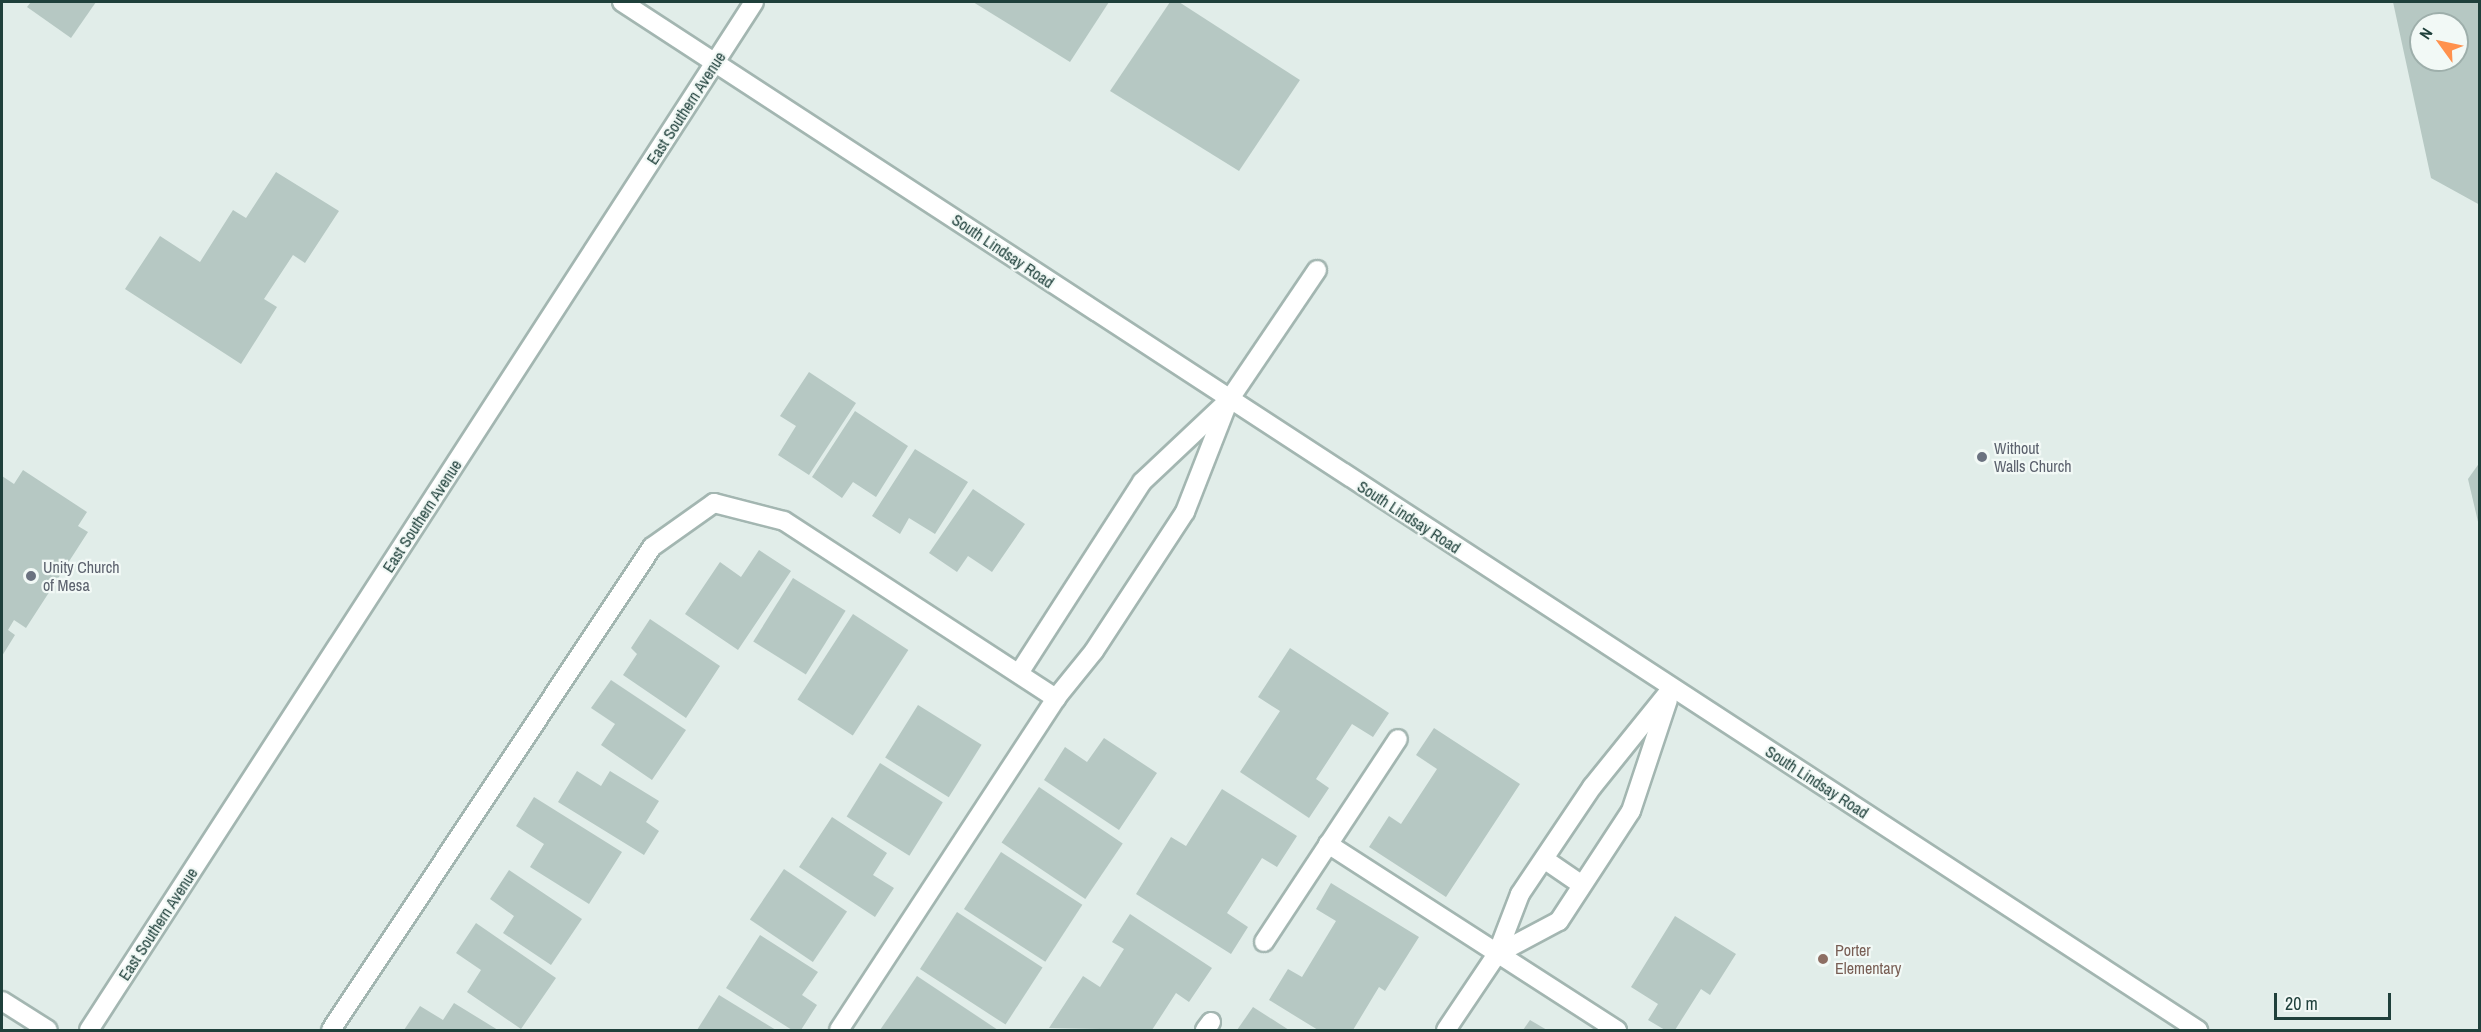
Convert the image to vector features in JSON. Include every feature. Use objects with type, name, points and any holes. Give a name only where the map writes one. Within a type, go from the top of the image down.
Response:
[{"type":"main road","name":"South Lindsay Road","points":[[622,2],[716,61],[1229,400],[2198,1030]]},
{"type":"main road","name":"East Southern Avenue","points":[[89,1030],[754,2]]},
{"type":"main road","points":[[1019,673],[1142,482],[1229,400],[1317,270]]},
{"type":"main road","points":[[839,1030],[1056,698],[1094,651],[1185,512],[1229,400]]},
{"type":"main road","points":[[331,1030],[652,547],[714,503],[784,521],[1056,698]]},
{"type":"main road","points":[[1446,1030],[1497,954],[1520,894],[1592,787],[1672,688]]},
{"type":"main road","points":[[1497,954],[1559,921],[1631,811],[1672,688]]},
{"type":"main road","points":[[1264,942],[1398,739]]},
{"type":"main road","points":[[1328,844],[1617,1030]]},
{"type":"main road","points":[[1544,859],[1582,885]]},
{"type":"main road","points":[[2,1001],[48,1030]]},
{"type":"building","points":[[31,2],[96,2],[71,38],[27,7]]},
{"type":"building","points":[[973,2],[1109,2],[1070,62]]},
{"type":"building","points":[[1170,2],[1179,2],[1300,80],[1239,171],[1110,91]]},
{"type":"building","points":[[2393,2],[2480,2],[2480,205],[2431,178]]},
{"type":"building","points":[[276,172],[339,211],[305,263],[293,255],[264,299],[277,307],[241,364],[125,289],[160,236],[200,262],[233,210],[246,218]]},
{"type":"building","points":[[809,372],[856,403],[809,475],[778,455],[796,426],[780,416]]},
{"type":"building","points":[[855,411],[908,446],[876,497],[853,482],[842,498],[812,477]]},
{"type":"building","points":[[915,449],[968,482],[935,534],[909,518],[900,534],[872,516]]},
{"type":"building","points":[[2480,462],[2480,526],[2479,526],[2468,479]]},
{"type":"building","name":"Unity Church of Mesa","points":[[23,470],[87,512],[78,526],[88,532],[26,628],[14,620],[8,630],[15,635],[2,656],[2,476],[14,484]]},
{"type":"building","points":[[973,489],[1025,524],[992,572],[968,556],[957,572],[929,553]]},
{"type":"building","points":[[759,550],[791,571],[738,650],[685,614],[720,562],[741,577]]},
{"type":"building","points":[[793,578],[846,611],[806,674],[753,642]]},
{"type":"building","points":[[853,614],[908,650],[853,735],[797,700]]},
{"type":"building","points":[[650,619],[720,666],[686,718],[623,675],[637,654],[631,648]]},
{"type":"building","points":[[1290,648],[1389,713],[1373,737],[1352,724],[1316,779],[1329,788],[1309,818],[1240,772],[1280,711],[1258,697]]},
{"type":"building","points":[[611,680],[686,730],[652,780],[601,745],[615,724],[591,708]]},
{"type":"building","points":[[918,705],[982,745],[949,797],[885,758]]},
{"type":"building","points":[[1434,728],[1520,784],[1446,897],[1369,847],[1389,816],[1401,824],[1437,769],[1416,755]]},
{"type":"building","points":[[1104,738],[1157,773],[1119,830],[1044,780],[1065,747],[1087,762]]},
{"type":"building","points":[[880,763],[943,802],[909,856],[847,816]]},
{"type":"building","points":[[577,771],[601,786],[610,771],[659,801],[646,822],[659,831],[644,855],[558,802]]},
{"type":"building","points":[[1039,787],[1123,843],[1085,899],[1002,843]]},
{"type":"building","points":[[1222,789],[1297,836],[1277,867],[1262,858],[1227,913],[1248,927],[1231,954],[1136,894],[1171,837],[1186,846]]},
{"type":"building","points":[[534,797],[622,852],[589,904],[530,867],[544,844],[516,826]]},
{"type":"building","points":[[832,817],[887,853],[873,875],[894,888],[875,917],[799,867]]},
{"type":"building","points":[[1001,852],[1082,905],[1045,962],[964,909]]},
{"type":"building","points":[[784,869],[847,911],[813,962],[750,920]]},
{"type":"building","points":[[509,870],[582,919],[551,965],[503,933],[514,916],[490,899]]},
{"type":"building","points":[[1331,883],[1419,937],[1385,991],[1379,987],[1353,1030],[1318,1030],[1269,1000],[1288,969],[1302,977],[1336,921],[1316,909]]},
{"type":"building","points":[[957,912],[1043,968],[1006,1025],[920,969]]},
{"type":"building","points":[[1130,914],[1212,968],[1189,1002],[1176,993],[1152,1030],[1049,1028],[1083,976],[1100,987],[1124,949],[1112,942]]},
{"type":"building","points":[[1675,916],[1736,954],[1710,995],[1701,989],[1675,1030],[1665,1030],[1648,1020],[1658,1004],[1631,987]]},
{"type":"building","points":[[476,923],[556,978],[521,1029],[467,992],[481,970],[456,953]]},
{"type":"building","points":[[760,935],[818,972],[802,995],[817,1005],[801,1030],[792,1030],[726,988]]},
{"type":"building","points":[[917,976],[998,1030],[880,1030]]},
{"type":"building","points":[[719,995],[776,1030],[697,1030]]},
{"type":"building","points":[[454,1003],[498,1030],[404,1030],[420,1006],[443,1020]]},
{"type":"building","points":[[1253,1007],[1289,1030],[1237,1030]]},
{"type":"building","points":[[1530,1020],[1547,1030],[1523,1030]]},
{"type":"place","name":"Without Walls Church","points":[[1982,457]]},
{"type":"place","name":"Unity Church of Mesa","points":[[31,576]]},
{"type":"place","name":"Porter Elementary","points":[[1823,959]]}]
